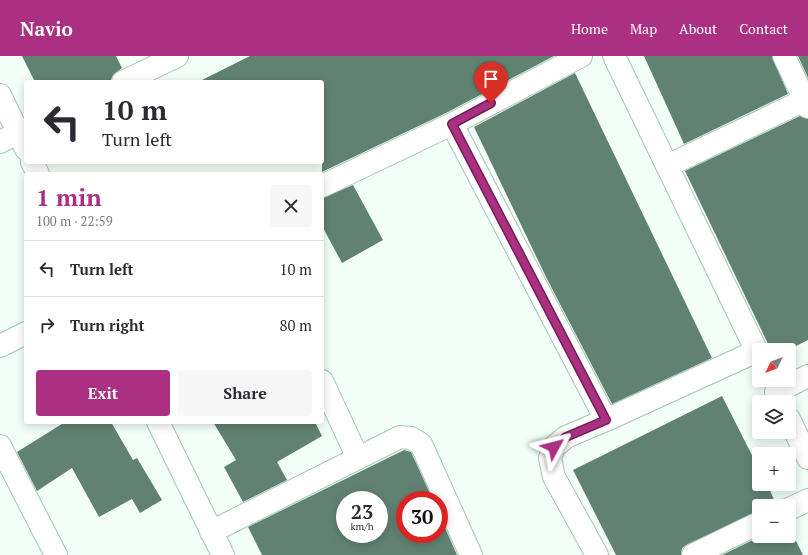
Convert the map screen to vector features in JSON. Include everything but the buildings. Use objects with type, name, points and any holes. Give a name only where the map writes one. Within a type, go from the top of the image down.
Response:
[{"type":"street","points":[[127,80],[177,56]]},
{"type":"street","points":[[324,185],[452,124],[581,56]]},
{"type":"street","points":[[614,56],[753,343]]},
{"type":"street","points":[[667,166],[806,103],[784,56]]},
{"type":"street","points":[[0,95],[18,138]]},
{"type":"street","points":[[452,124],[606,420]]},
{"type":"street","points":[[0,346],[24,334]]},
{"type":"street","points":[[597,555],[554,477],[550,458],[554,447],[566,437],[752,357]]},
{"type":"street","points":[[776,391],[808,376]]},
{"type":"street","points":[[324,385],[358,458]]},
{"type":"street","points":[[159,424],[223,555]]},
{"type":"street","points":[[796,433],[808,458]]},
{"type":"street","points":[[211,532],[400,437],[411,438],[421,444],[471,555]]},
{"type":"street","points":[[0,446],[56,555]]},
{"type":"street","points":[[796,506],[808,500]]},
{"type":"street","points":[[693,555],[752,526]]},
{"type":"route","points":[[491,103],[452,124],[606,420],[566,437],[554,447]]}]
